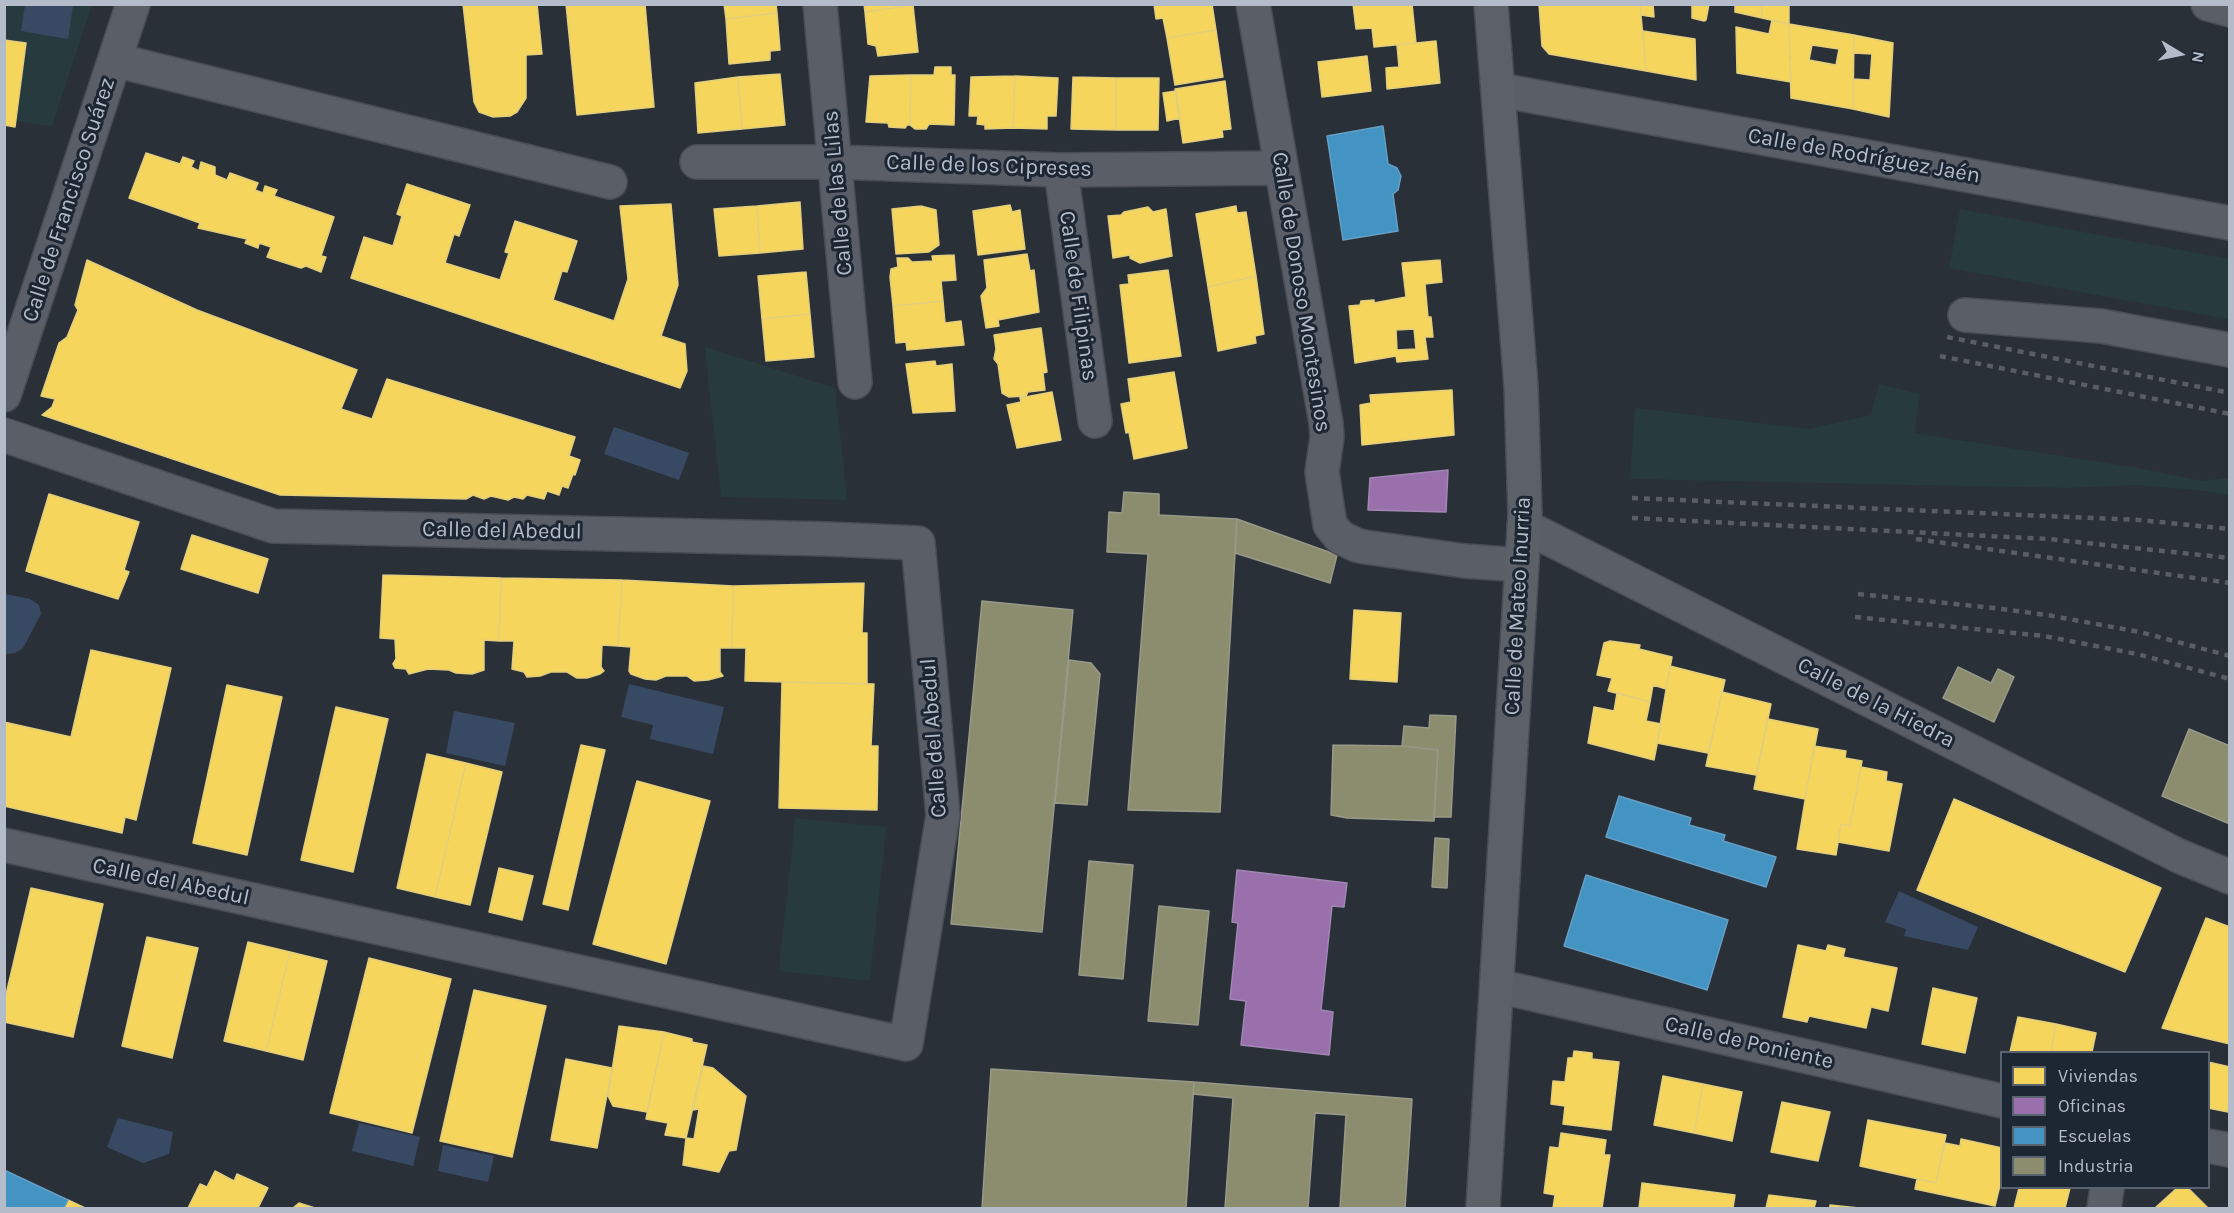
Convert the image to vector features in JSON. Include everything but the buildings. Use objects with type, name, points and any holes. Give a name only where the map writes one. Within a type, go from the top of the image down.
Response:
[{"type":"main road","name":"Calle de Mateo Inurria","points":[[1483,1209],[1524,526],[1521,386],[1491,4]]},
{"type":"street","name":"Calle de Francisco Suárez","points":[[4,395],[133,4]]},
{"type":"street","name":"Calle de las Lilas","points":[[820,4],[855,382]]},
{"type":"street","name":"Calle de Donoso Montesinos","points":[[1253,4],[1326,423],[1327,437],[1323,472],[1330,525],[1340,537],[1365,547],[1465,561],[1521,565]]},
{"type":"street","points":[[2208,4],[2229,10]]},
{"type":"street","points":[[115,60],[610,182]]},
{"type":"street","name":"Calle de Rodríguez Jaén","points":[[1499,90],[2229,223]]},
{"type":"street","name":"Calle de los Cipreses","points":[[697,162],[835,162],[1061,170],[1281,168]]},
{"type":"street","name":"Calle de Filipinas","points":[[1061,170],[1095,422]]},
{"type":"street","points":[[1965,315],[2101,326],[2229,350]]},
{"type":"street","name":"Calle del Abedul","points":[[4,435],[273,526],[918,543],[943,815],[906,1044],[4,845]]},
{"type":"street","name":"Calle de la Hiedra","points":[[1524,526],[2179,856],[2229,876]]},
{"type":"street","name":"Calle de Poniente","points":[[1497,986],[2000,1101]]},
{"type":"street","points":[[2210,1146],[2229,1150]]},
{"type":"street","points":[[2104,1209],[2107,1189]]},
{"type":"green space","points":[[5,5],[92,5],[52,126],[16,121],[26,43],[5,40]]},
{"type":"green space","points":[[1960,209],[2229,259],[2229,319],[1949,268]]},
{"type":"green space","points":[[705,347],[835,388],[847,500],[721,497]]},
{"type":"green space","points":[[1879,384],[1920,394],[1914,433],[2132,467],[2202,481],[2229,478],[2229,495],[2137,485],[2069,488],[1630,479],[1635,408],[1809,429],[1871,415]]},
{"type":"green space","points":[[795,818],[886,827],[870,981],[779,971]]},
{"type":"water","points":[[64,4],[73,6],[68,39],[21,31],[25,5]]},
{"type":"water","points":[[614,427],[689,453],[679,480],[604,454]]},
{"type":"water","points":[[5,594],[30,599],[39,605],[41,614],[23,648],[15,653],[4,654]]},
{"type":"water","points":[[629,684],[724,707],[713,754],[650,739],[653,725],[621,717]]},
{"type":"water","points":[[454,711],[515,723],[505,766],[446,753]]},
{"type":"water","points":[[1899,891],[1978,927],[1968,950],[1904,936],[1906,929],[1885,922]]},
{"type":"water","points":[[118,1118],[173,1132],[169,1154],[143,1163],[107,1147]]},
{"type":"water","points":[[359,1123],[420,1137],[413,1166],[352,1151]]},
{"type":"water","points":[[443,1145],[494,1156],[488,1182],[438,1171]]},
{"type":"railway","points":[[1947,337],[2230,393]]},
{"type":"railway","points":[[1940,356],[2230,414]]},
{"type":"railway","points":[[1632,498],[2139,520],[2230,529]]},
{"type":"railway","points":[[1632,518],[2048,539],[2230,558]]},
{"type":"railway","points":[[1916,539],[2230,583]]},
{"type":"railway","points":[[1858,594],[2047,615],[2140,632],[2230,656]]},
{"type":"railway","points":[[1855,617],[2044,636],[2137,654],[2230,679]]}]
